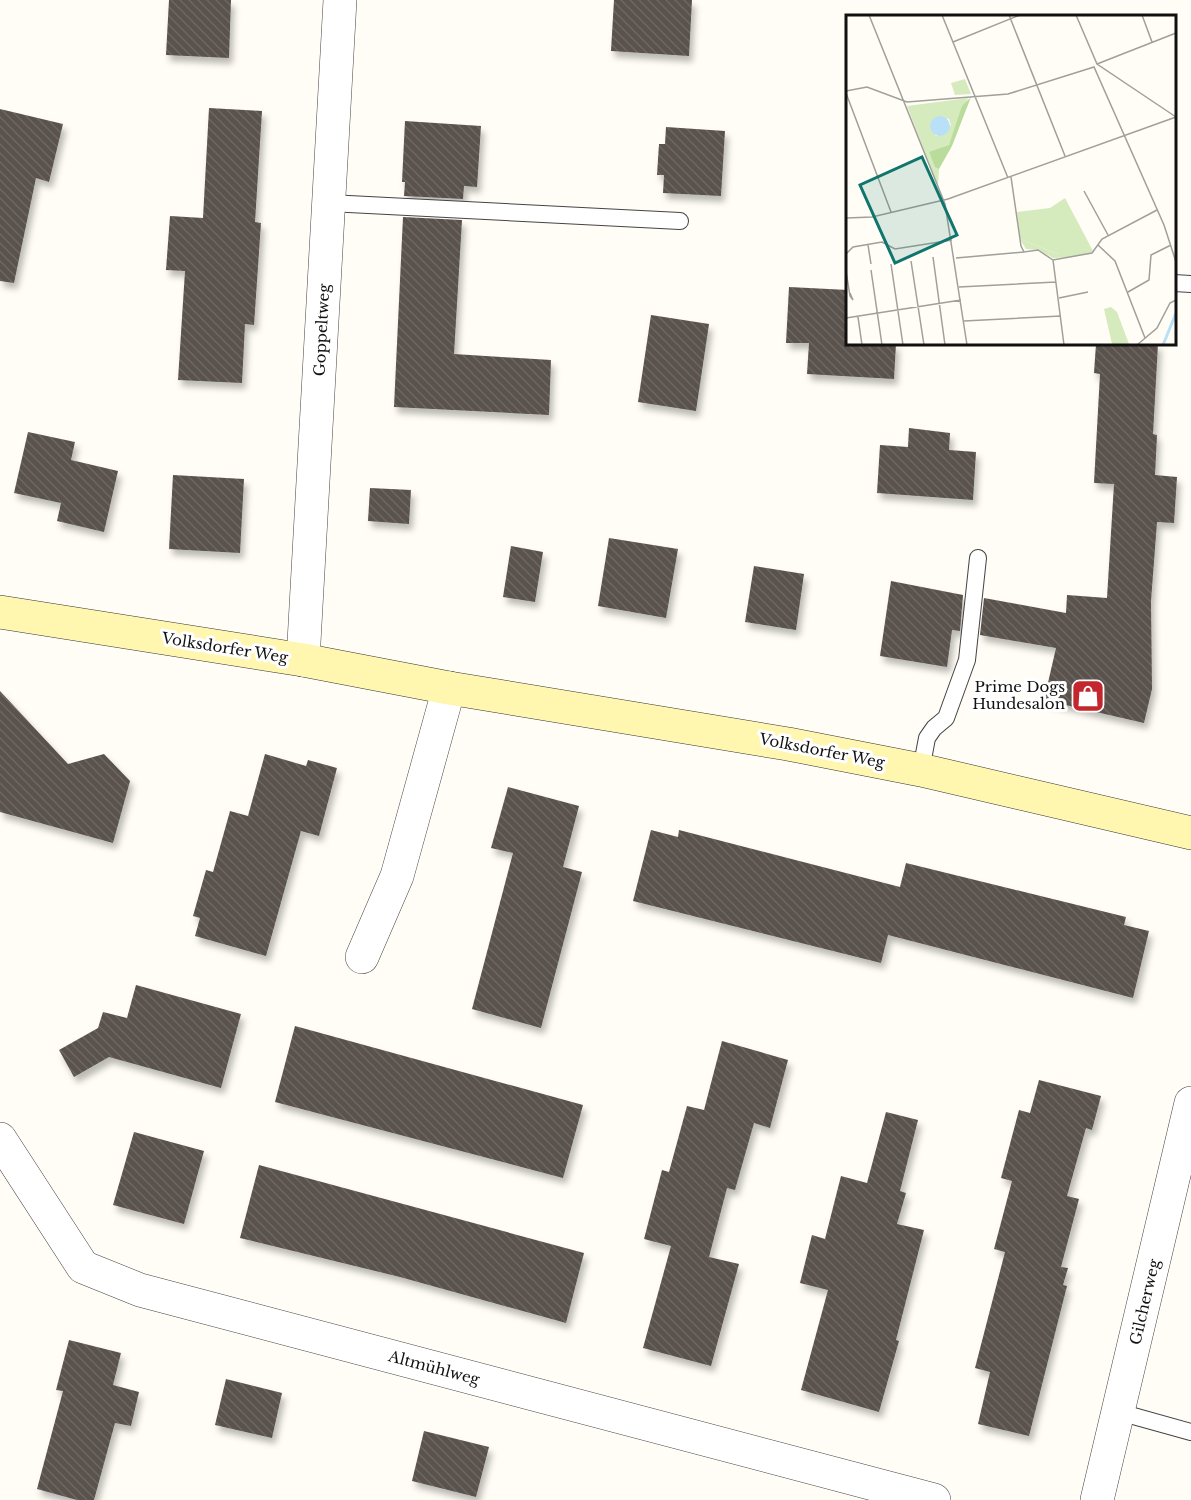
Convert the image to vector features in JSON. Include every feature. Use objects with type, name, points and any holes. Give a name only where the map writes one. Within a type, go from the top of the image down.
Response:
[{"type":"street","name":"Goppeltweg","points":[[303,660],[340,0]]},
{"type":"street","name":"Volksdorfer Weg","points":[[0,612],[303,660],[449,688],[788,744],[921,770],[1191,832]]},
{"type":"street","points":[[362,957],[397,876],[449,688]]},
{"type":"street","name":"Gilcherweg","points":[[1097,1500],[1191,1103]]},
{"type":"street","name":"Altmühlweg","points":[[0,1138],[83,1267],[109,1278],[150,1293],[880,1493],[934,1500]]},
{"type":"lane","points":[[329,202],[680,221]]},
{"type":"lane","points":[[921,770],[927,738],[934,728],[946,718],[967,660],[978,558]]},
{"type":"lane","points":[[1119,1412],[1191,1432]]},
{"type":"building","points":[[169,0],[231,0],[229,58],[166,55]]},
{"type":"building","points":[[614,0],[692,0],[689,56],[611,51]]},
{"type":"building","points":[[209,108],[262,111],[255,222],[261,223],[254,325],[245,324],[242,383],[178,380],[185,271],[166,270],[170,216],[203,218]]},
{"type":"building","points":[[0,109],[63,124],[49,182],[36,178],[14,283],[0,281]]},
{"type":"building","points":[[405,121],[481,126],[477,187],[464,186],[463,199],[404,196],[405,182],[402,182]]},
{"type":"building","points":[[666,127],[725,131],[721,196],[663,193],[664,175],[657,175],[659,144],[665,144]]},
{"type":"building","points":[[403,217],[462,220],[454,354],[551,360],[549,415],[394,407]]},
{"type":"building","points":[[789,287],[846,290],[846,345],[896,345],[894,379],[807,374],[809,343],[786,343]]},
{"type":"building","points":[[651,315],[709,324],[696,411],[638,402]]},
{"type":"building","points":[[1096,345],[1158,345],[1153,434],[1157,435],[1155,475],[1177,477],[1174,523],[1157,522],[1151,601],[1152,689],[1144,723],[1044,700],[1056,648],[980,635],[984,598],[1066,613],[1067,595],[1107,598],[1114,484],[1094,483],[1100,374],[1094,373]]},
{"type":"building","points":[[909,428],[950,433],[949,450],[976,452],[973,500],[877,493],[880,445],[908,447]]},
{"type":"building","points":[[28,432],[75,442],[71,460],[118,471],[104,532],[57,521],[61,503],[14,493]]},
{"type":"building","points":[[173,475],[244,479],[240,553],[169,549]]},
{"type":"building","points":[[370,488],[411,490],[409,524],[368,521]]},
{"type":"building","points":[[609,538],[678,549],[666,618],[598,606]]},
{"type":"building","points":[[511,546],[543,552],[535,602],[503,597]]},
{"type":"building","points":[[754,566],[804,574],[796,630],[745,622]]},
{"type":"building","points":[[891,581],[963,595],[960,631],[952,630],[947,667],[880,656]]},
{"type":"building","points":[[0,691],[68,764],[104,754],[130,781],[113,843],[0,812]]},
{"type":"building","points":[[265,754],[306,766],[308,760],[337,768],[319,836],[301,831],[266,956],[195,936],[200,918],[193,916],[206,870],[213,872],[230,811],[248,816]]},
{"type":"building","points":[[508,787],[579,806],[563,867],[582,872],[541,1028],[472,1009],[513,853],[491,848]]},
{"type":"building","points":[[651,830],[678,837],[679,830],[900,887],[906,863],[1126,917],[1124,925],[1149,931],[1133,998],[888,935],[881,963],[633,901]]},
{"type":"building","points":[[136,985],[241,1014],[221,1088],[109,1057],[74,1077],[59,1050],[98,1028],[103,1012],[127,1018]]},
{"type":"building","points":[[295,1026],[583,1105],[563,1178],[275,1102]]},
{"type":"building","points":[[722,1041],[788,1060],[770,1128],[754,1123],[735,1190],[727,1188],[709,1257],[739,1264],[711,1366],[643,1348],[671,1246],[644,1239],[662,1170],[669,1172],[687,1106],[704,1110]]},
{"type":"building","points":[[1039,1080],[1101,1096],[1092,1130],[1086,1128],[1067,1196],[1079,1199],[1061,1267],[1068,1268],[1063,1285],[1067,1286],[1029,1436],[978,1424],[990,1372],[975,1368],[1005,1252],[994,1249],[1012,1181],[1001,1178],[1019,1110],[1030,1113]]},
{"type":"building","points":[[886,1112],[918,1120],[900,1191],[906,1193],[897,1224],[924,1230],[896,1340],[899,1341],[879,1412],[801,1390],[828,1290],[800,1283],[812,1235],[825,1239],[841,1176],[867,1183]]},
{"type":"building","points":[[134,1132],[204,1151],[184,1224],[113,1205]]},
{"type":"building","points":[[259,1165],[584,1253],[566,1323],[400,1277],[240,1238]]},
{"type":"building","points":[[69,1340],[121,1353],[113,1385],[139,1392],[131,1426],[115,1423],[94,1500],[77,1500],[37,1489],[63,1391],[56,1390]]},
{"type":"building","points":[[226,1379],[282,1393],[272,1438],[215,1425]]},
{"type":"building","points":[[424,1431],[489,1447],[476,1497],[412,1481]]},
{"type":"place","name":"Prime Dogs Hundesalon","points":[[1088,696]]}]
